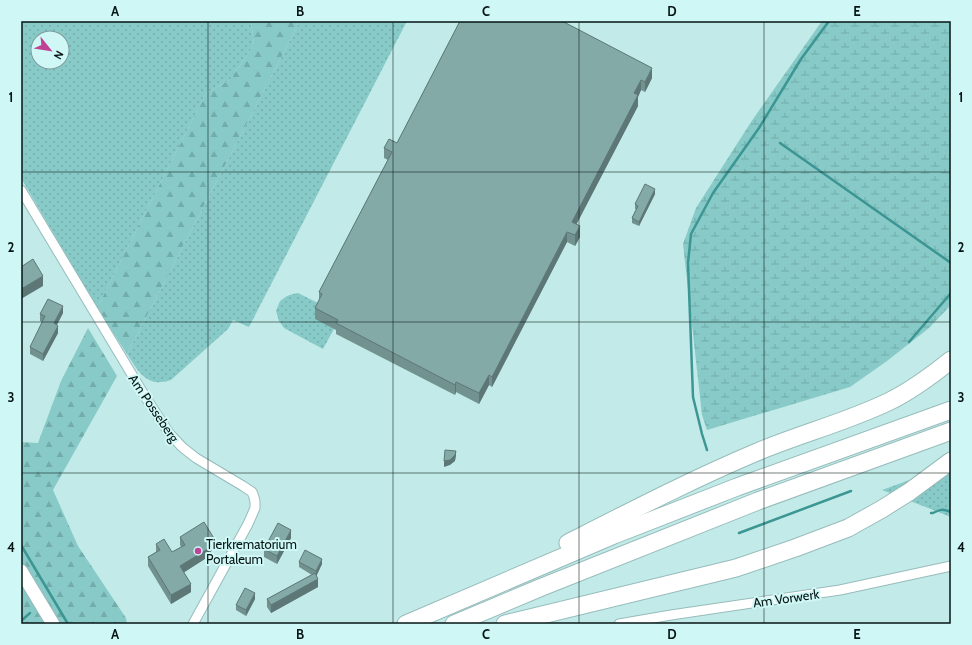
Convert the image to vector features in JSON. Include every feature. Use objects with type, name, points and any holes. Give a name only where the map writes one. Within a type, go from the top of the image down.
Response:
[{"type":"highway","points":[[488,588],[542,557],[702,476],[887,402],[935,374],[951,360]]},
{"type":"highway","points":[[406,624],[614,535],[737,487],[951,410]]},
{"type":"highway","points":[[454,624],[542,587],[758,501],[951,431]]},
{"type":"highway","points":[[505,624],[736,568],[795,548],[848,528],[909,492],[951,462]]},
{"type":"main road","points":[[21,571],[52,624]]},
{"type":"street","name":"Am Posseberg","points":[[21,190],[146,398],[169,433],[182,447],[196,458],[252,492],[254,497],[255,508],[248,524],[193,624]]},
{"type":"street","name":"Am Vorwerk","points":[[619,624],[686,612],[840,590],[951,566]]},
{"type":"green space","points":[[21,21],[251,21],[254,45],[230,80],[206,93],[97,308],[21,178]]},
{"type":"green space","points":[[251,21],[300,21],[127,354],[97,308],[206,93],[230,80],[254,45]]},
{"type":"green space","points":[[300,21],[407,21],[249,327],[233,320],[228,329],[171,380],[155,382],[150,380],[137,369],[127,354]]},
{"type":"green space","points":[[822,21],[951,21],[951,305],[929,328],[887,361],[850,387],[707,430],[702,415],[683,244],[696,208],[751,122]]},
{"type":"green space","points":[[298,293],[322,305],[334,329],[323,349],[284,328],[279,321],[276,311],[280,301],[287,296]]},
{"type":"green space","points":[[88,328],[117,376],[53,490],[78,546],[126,618],[127,624],[21,624],[21,442],[38,443],[61,381]]},
{"type":"green space","points":[[951,465],[951,517],[882,490]]},
{"type":"building","points":[[460,21],[562,21],[652,68],[645,82],[641,80],[634,93],[638,95],[572,222],[580,226],[575,235],[567,232],[492,377],[489,375],[479,393],[456,382],[455,385],[336,323],[338,320],[315,308],[322,294],[319,292],[392,152],[384,148],[389,139],[397,143]]},
{"type":"building","points":[[645,184],[655,189],[639,222],[632,218],[638,206],[635,204]]},
{"type":"building","points":[[33,259],[43,276],[21,289],[21,267]]},
{"type":"building","points":[[48,299],[63,306],[54,323],[58,326],[43,354],[30,347],[45,316],[40,314]]},
{"type":"building","points":[[445,450],[456,451],[455,455],[450,460],[444,461]]},
{"type":"building","points":[[204,522],[215,540],[209,545],[211,547],[180,566],[191,584],[171,595],[148,557],[160,550],[156,544],[164,539],[172,552],[185,545],[180,537]]},
{"type":"building","points":[[278,523],[291,530],[277,556],[264,549]]},
{"type":"building","points":[[305,550],[322,559],[316,571],[299,562]]},
{"type":"building","points":[[315,573],[318,579],[271,605],[267,599]]},
{"type":"building","points":[[245,588],[255,593],[246,610],[236,605]]},
{"type":"waterway","points":[[707,450],[693,397],[688,263],[691,234],[713,193],[759,128],[801,59],[829,21]]},
{"type":"waterway","points":[[780,143],[951,263]]},
{"type":"waterway","points":[[909,342],[951,293]]},
{"type":"waterway","points":[[739,533],[851,491]]},
{"type":"waterway","points":[[931,513],[942,510],[951,512]]},
{"type":"waterway","points":[[21,545],[68,624]]},
{"type":"waterway","points":[[21,621],[30,613]]},
{"type":"place","name":"Tierkrematorium Portaleum","points":[[198,551]]}]
